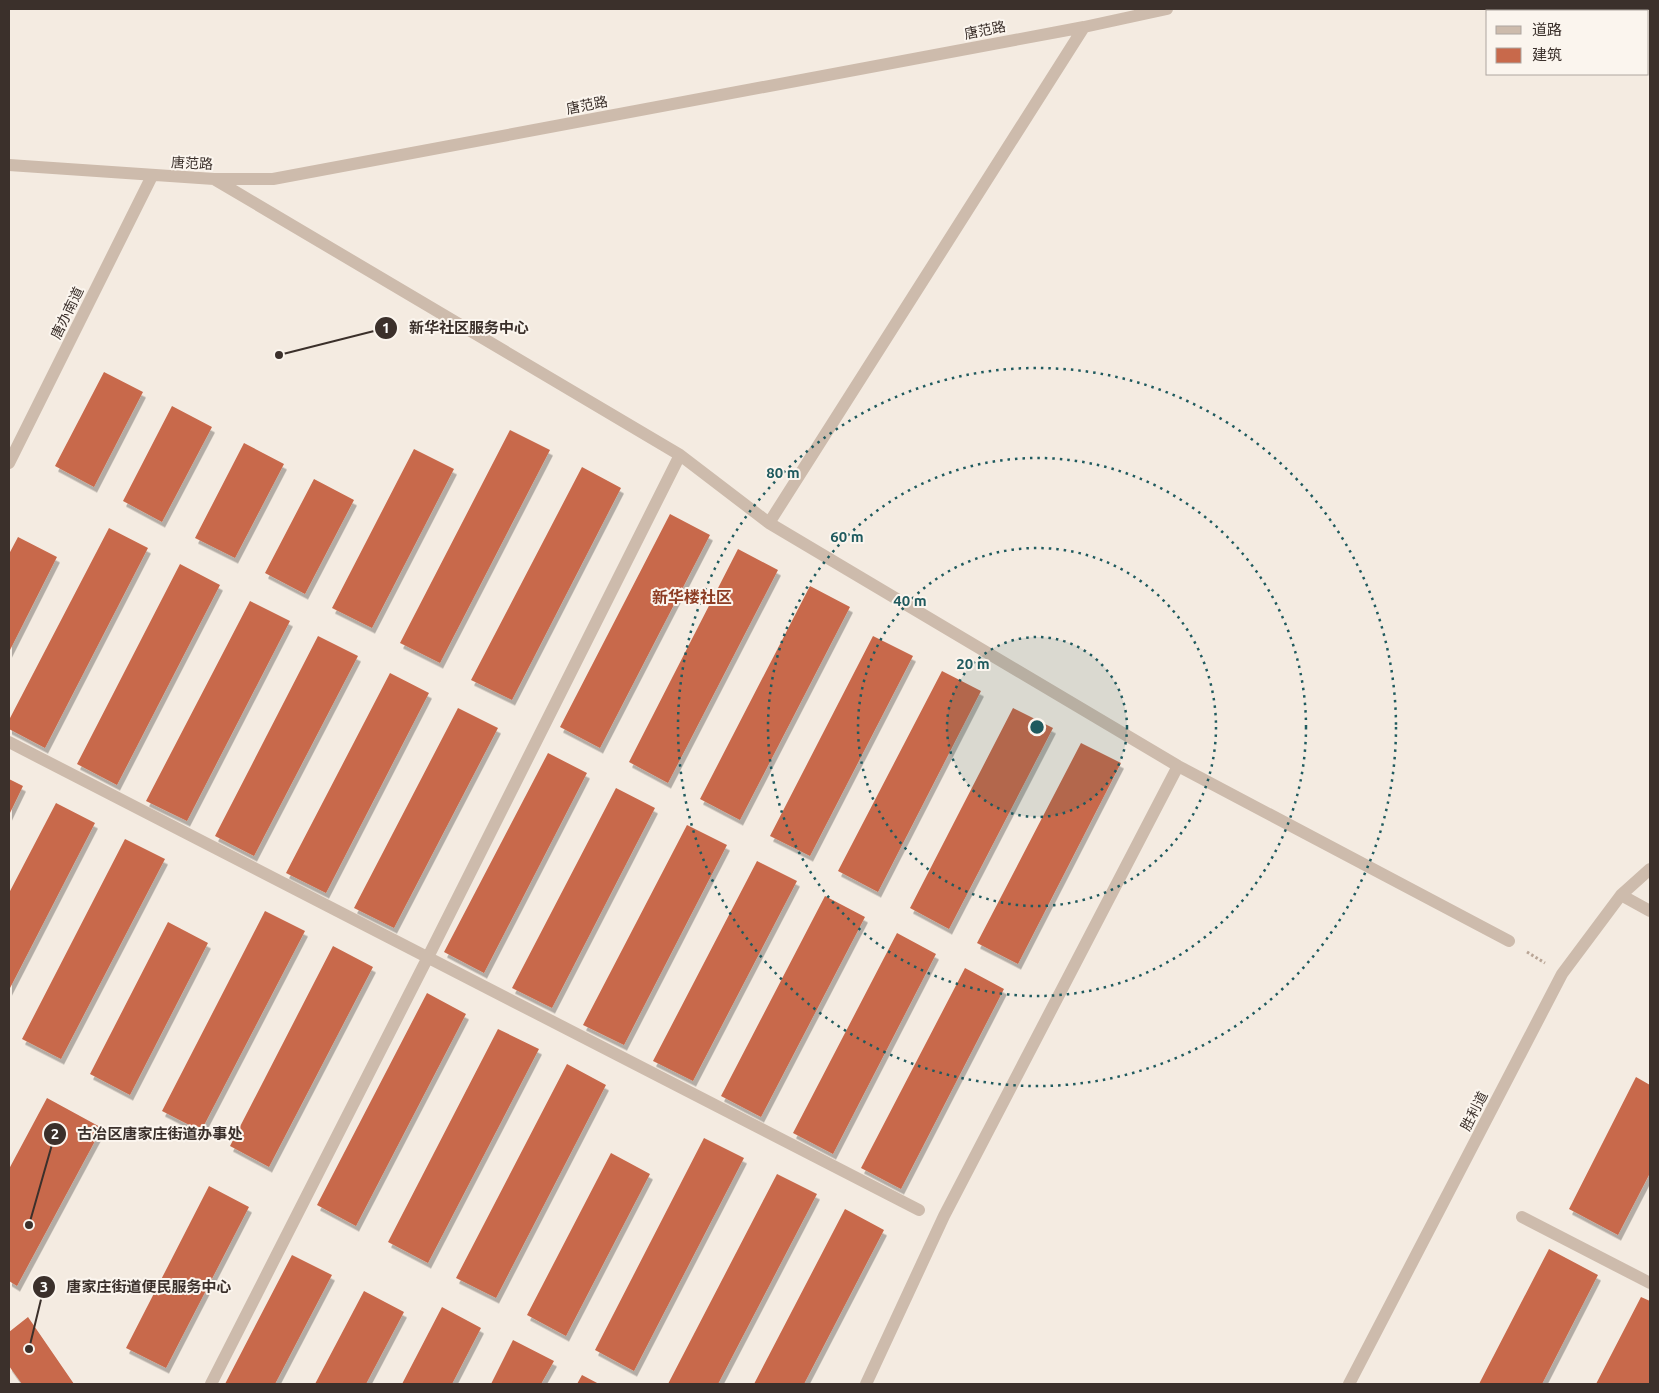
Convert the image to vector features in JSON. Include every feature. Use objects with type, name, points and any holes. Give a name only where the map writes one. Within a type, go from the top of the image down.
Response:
[{"type":"street","name":"唐范路","points":[[9,165],[152,176],[273,179],[1084,27],[1167,9]]},
{"type":"street","points":[[769,523],[1084,27]]},
{"type":"street","name":"唐办南道","points":[[9,463],[152,176]]},
{"type":"street","points":[[214,179],[680,455],[769,523],[1178,766],[1509,941]]},
{"type":"street","points":[[211,1384],[680,455]]},
{"type":"street","points":[[9,742],[919,1210]]},
{"type":"street","points":[[866,1384],[944,1216],[1178,766]]},
{"type":"street","name":"胜利道","points":[[1349,1384],[1562,974],[1621,895],[1650,868]]},
{"type":"street","points":[[1621,895],[1650,911]]},
{"type":"street","points":[[1522,1217],[1650,1283]]},
{"type":"path","points":[[1509,941],[1562,974]]},
{"type":"building","points":[[104,372],[143,392],[94,487],[55,466]]},
{"type":"building","points":[[172,406],[212,427],[162,522],[123,501]]},
{"type":"building","points":[[510,430],[550,450],[440,663],[400,643]]},
{"type":"building","points":[[244,443],[284,464],[235,558],[195,538]]},
{"type":"building","points":[[414,449],[454,469],[372,628],[332,608]]},
{"type":"building","points":[[582,467],[621,488],[512,700],[471,680]]},
{"type":"building","points":[[314,479],[354,500],[305,594],[265,573]]},
{"type":"building","points":[[670,514],[710,535],[600,748],[560,727]]},
{"type":"building","points":[[109,528],[148,548],[45,748],[9,729],[9,720]]},
{"type":"building","points":[[18,537],[57,557],[9,652],[9,554]]},
{"type":"building","points":[[738,549],[778,570],[668,783],[629,762]]},
{"type":"building","points":[[180,564],[220,585],[117,785],[77,764]]},
{"type":"building","points":[[810,586],[850,607],[740,820],[700,799]]},
{"type":"building","points":[[250,601],[290,621],[187,821],[146,801]]},
{"type":"building","points":[[318,636],[358,656],[254,856],[215,836]]},
{"type":"building","points":[[873,636],[913,656],[810,856],[770,836]]},
{"type":"building","points":[[942,671],[981,691],[878,892],[838,871]]},
{"type":"building","points":[[390,673],[429,693],[326,893],[286,873]]},
{"type":"building","points":[[458,708],[498,728],[394,928],[354,908]]},
{"type":"building","points":[[1013,708],[1053,728],[949,929],[910,908]]},
{"type":"building","points":[[1081,743],[1121,763],[1018,964],[977,943]]},
{"type":"building","points":[[548,753],[587,773],[484,973],[444,952]]},
{"type":"building","points":[[9,779],[23,786],[9,815]]},
{"type":"building","points":[[616,788],[655,808],[552,1008],[512,988]]},
{"type":"building","points":[[56,803],[95,823],[9,990],[9,893]]},
{"type":"building","points":[[687,825],[727,845],[624,1045],[583,1025]]},
{"type":"building","points":[[125,839],[165,859],[61,1059],[22,1039]]},
{"type":"building","points":[[757,861],[797,881],[693,1081],[653,1061]]},
{"type":"building","points":[[825,896],[865,917],[761,1117],[721,1096]]},
{"type":"building","points":[[265,911],[305,931],[201,1131],[162,1111]]},
{"type":"building","points":[[168,922],[208,943],[130,1095],[90,1074]]},
{"type":"building","points":[[897,933],[936,954],[833,1154],[793,1133]]},
{"type":"building","points":[[333,946],[373,967],[269,1167],[230,1146]]},
{"type":"building","points":[[965,968],[1004,989],[901,1189],[861,1168]]},
{"type":"building","points":[[427,993],[466,1014],[356,1226],[317,1205]]},
{"type":"building","points":[[498,1029],[539,1049],[428,1263],[388,1242]]},
{"type":"building","points":[[567,1064],[606,1085],[496,1298],[456,1278]]},
{"type":"building","points":[[1636,1077],[1650,1085],[1650,1173],[1618,1235],[1569,1209]]},
{"type":"building","points":[[47,1098],[102,1128],[17,1286],[9,1281],[9,1169]]},
{"type":"building","points":[[704,1138],[744,1158],[634,1371],[595,1350]]},
{"type":"building","points":[[611,1153],[650,1174],[566,1336],[527,1315]]},
{"type":"building","points":[[777,1174],[817,1194],[718,1384],[668,1384]]},
{"type":"building","points":[[209,1186],[249,1207],[166,1368],[126,1348]]},
{"type":"building","points":[[845,1209],[884,1230],[804,1384],[754,1384]]},
{"type":"building","points":[[1549,1249],[1598,1275],[1542,1384],[1479,1384]]},
{"type":"building","points":[[292,1255],[332,1275],[275,1384],[225,1384]]},
{"type":"building","points":[[364,1291],[404,1312],[366,1384],[315,1384]]},
{"type":"building","points":[[1641,1297],[1650,1301],[1650,1384],[1596,1384]]},
{"type":"building","points":[[442,1307],[481,1328],[452,1384],[402,1384]]},
{"type":"building","points":[[28,1317],[74,1384],[22,1384],[9,1366],[9,1332]]},
{"type":"building","points":[[513,1340],[554,1361],[541,1384],[491,1384]]},
{"type":"building","points":[[582,1375],[599,1384],[577,1384]]},
{"type":"place","name":"新华社区服务中心","points":[[279,355]]},
{"type":"place","name":"古冶区唐家庄街道办事处","points":[[29,1225]]},
{"type":"place","name":"唐家庄街道便民服务中心","points":[[29,1349]]},
{"type":"district","name":"新华楼社区","points":[[692,597]]}]
